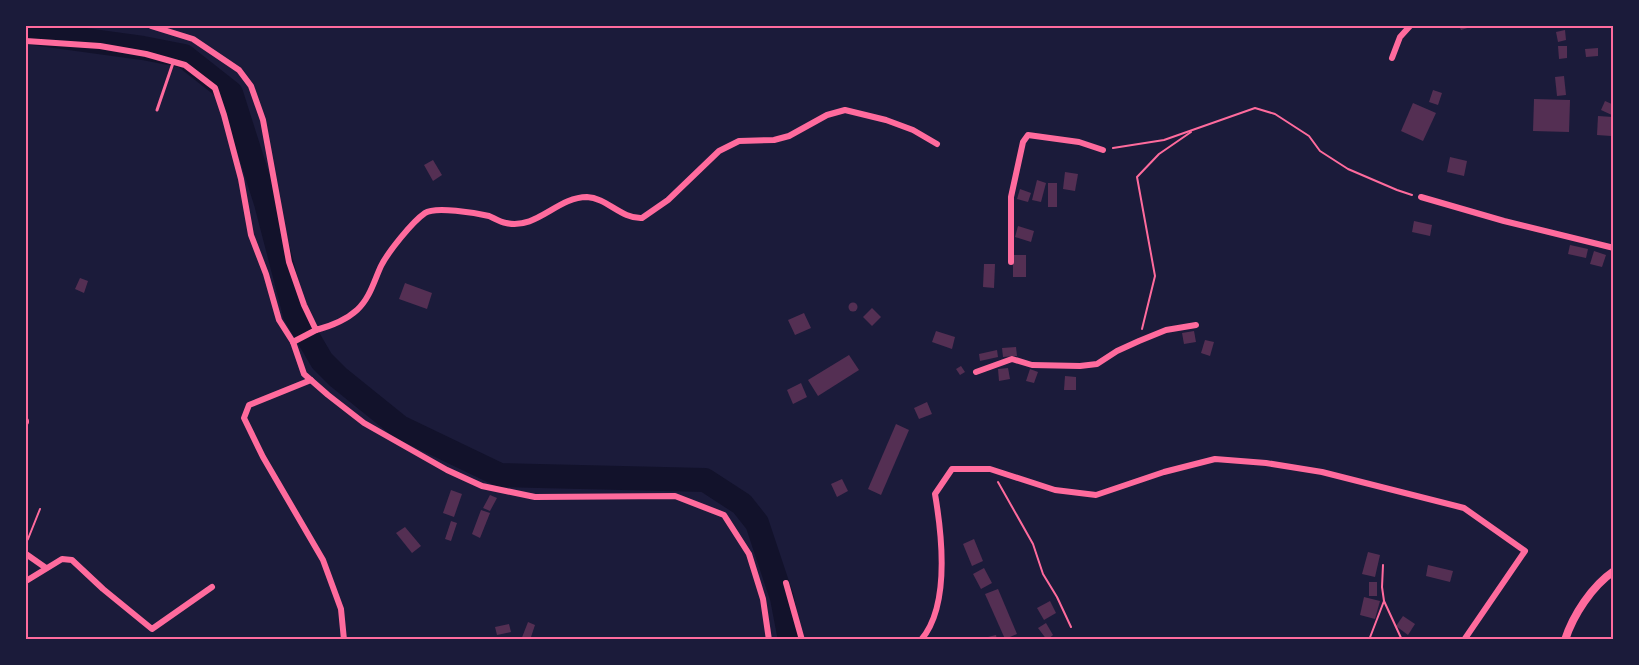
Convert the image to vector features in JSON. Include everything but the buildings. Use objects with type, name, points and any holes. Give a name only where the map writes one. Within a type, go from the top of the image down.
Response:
[{"type":"street","points":[[151,26],[193,39],[239,70],[251,86],[263,120],[289,262],[304,305],[316,330]]},
{"type":"street","points":[[1392,58],[1400,37],[1410,26]]},
{"type":"street","points":[[26,41],[100,46],[146,54],[185,65],[215,88],[241,179],[251,235],[266,274],[279,320],[293,342],[304,374],[364,423],[447,470],[482,486],[535,498],[675,496],[724,515],[749,554],[763,599],[769,639]]},
{"type":"street","points":[[293,342],[316,330],[333,325],[357,310],[368,296],[388,254],[426,213],[435,209],[488,216],[507,224],[533,221],[571,201],[587,197],[598,200],[628,216],[642,218],[668,200],[718,151],[739,141],[774,141],[789,136],[827,115],[845,110],[886,120],[913,130],[937,144]]},
{"type":"street","points":[[1011,262],[1011,197],[1023,142],[1028,135],[1079,142],[1103,150]]},
{"type":"street","points":[[1421,197],[1504,221],[1614,248]]},
{"type":"street","points":[[975,372],[1012,358],[1032,365],[1097,364],[1117,351],[1166,330],[1196,325]]},
{"type":"street","points":[[311,380],[249,405],[244,418],[263,458],[323,560],[341,609],[344,639]]},
{"type":"street","points":[[921,639],[929,630],[940,591],[940,528],[935,494],[952,469],[990,469],[1055,490],[1096,495],[1164,472],[1215,459],[1266,463],[1322,472],[1464,508],[1525,551],[1464,639]]},
{"type":"street","points":[[26,554],[46,568]]},
{"type":"street","points":[[26,581],[62,559],[72,560],[152,629],[212,587]]},
{"type":"street","points":[[1565,639],[1577,615],[1595,588],[1614,571]]},
{"type":"street","points":[[786,583],[802,639]]},
{"type":"lane","points":[[157,110],[174,62]]},
{"type":"path","points":[[1103,150],[1164,140],[1254,108],[1275,114],[1309,136],[1320,151],[1348,169],[1397,190],[1421,197]]},
{"type":"path","points":[[1139,341],[1149,308],[1155,276],[1137,177],[1159,154],[1193,130]]},
{"type":"path","points":[[990,469],[1034,544],[1043,574],[1058,597],[1071,627]]},
{"type":"path","points":[[26,542],[39,509]]},
{"type":"path","points":[[1383,565],[1384,601],[1402,639]]},
{"type":"path","points":[[1369,639],[1384,601]]},
{"type":"waterway","points":[[26,32],[184,56],[231,93],[266,203],[295,315],[322,361],[338,377],[400,427],[500,475],[705,480],[742,504],[757,523],[782,598],[790,640]]}]
